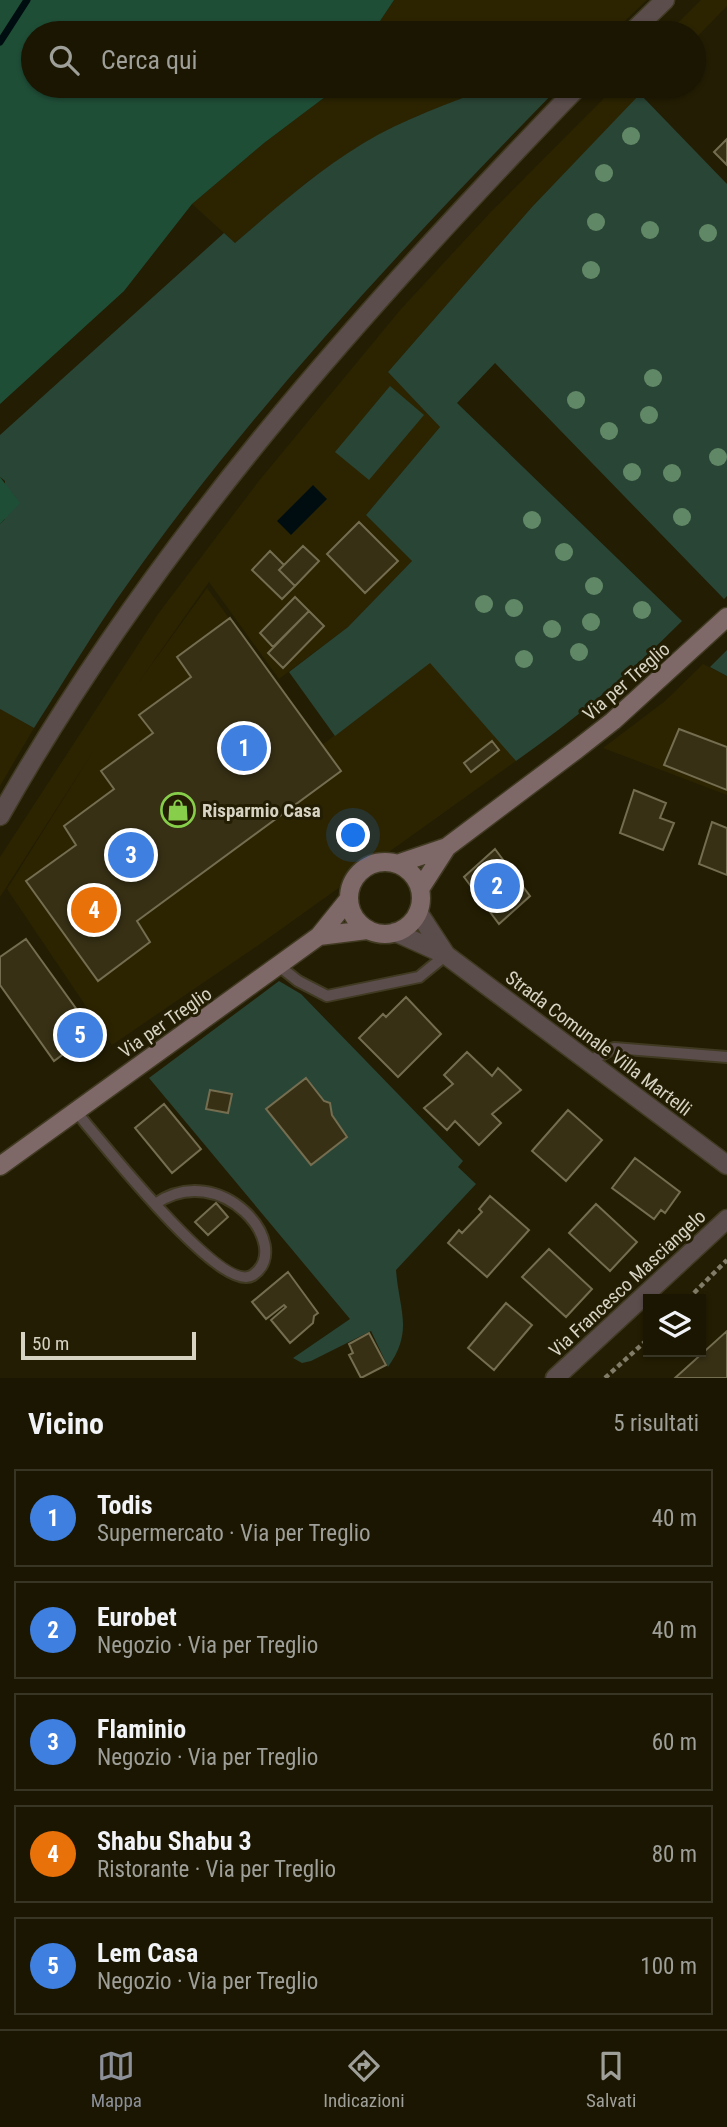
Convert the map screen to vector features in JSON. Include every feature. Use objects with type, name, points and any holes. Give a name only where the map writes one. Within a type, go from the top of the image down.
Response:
[{"type":"main road","name":"Via per Treglio","points":[[397,864],[447,846],[613,721],[727,617]]},
{"type":"main road","name":"Via per Treglio","points":[[420,889],[447,846]]},
{"type":"main road","points":[[382,862],[397,864],[410,872],[420,889],[418,912],[409,925],[383,934],[367,930],[353,916],[348,900],[353,880],[363,869],[382,862]]},
{"type":"main road","name":"Via per Treglio","points":[[0,1166],[319,936],[348,900]]},
{"type":"main road","name":"Via per Treglio","points":[[319,936],[367,930]]},
{"type":"street","points":[[643,21],[665,0]]},
{"type":"street","points":[[0,816],[52,724],[134,604],[223,484],[314,372],[419,253],[568,98]]},
{"type":"street","name":"Strada Comunale Villa Martelli","points":[[418,912],[446,955]]},
{"type":"street","name":"Strada Comunale Villa Martelli","points":[[395,932],[446,955],[727,1165]]},
{"type":"street","name":"Via Francesco Masciangelo","points":[[555,1378],[727,1219]]},
{"type":"lane","points":[[279,966],[298,981],[327,996],[419,976],[446,955]]},
{"type":"lane","points":[[589,1062],[614,1048],[727,1057]]},
{"type":"lane","points":[[76,1111],[155,1204],[215,1265],[231,1275],[247,1278],[256,1274],[263,1260],[262,1234],[247,1212],[233,1199],[181,1190],[155,1204]]},
{"type":"path","points":[[693,1294],[727,1260]]},
{"type":"path","points":[[605,1378],[643,1344]]},
{"type":"shaded area","points":[[394,0],[647,0],[625,21],[380,21]]},
{"type":"shaded area","points":[[701,0],[727,0],[727,6],[706,28],[706,21],[680,21]]},
{"type":"shaded area","points":[[324,98],[463,98],[417,116],[362,144],[307,182],[235,243],[192,204],[264,143]]},
{"type":"shaded area","points":[[604,98],[637,98],[532,207],[388,372],[440,427],[366,515],[412,561],[348,627],[279,679],[209,582],[136,686],[207,588],[322,745],[430,662],[516,761],[266,940],[112,1045],[7,889],[96,747],[0,897],[0,857],[158,614],[258,482],[401,309],[488,215]]},
{"type":"shaded area","points":[[313,485],[327,499],[291,535],[277,521]]},
{"type":"shaded area","points":[[703,664],[727,676],[727,795],[603,748],[665,701]]},
{"type":"shaded area","points":[[0,709],[34,728],[0,786]]},
{"type":"green space","points":[[0,0],[394,0],[380,21],[21,21],[21,98],[324,98],[264,143],[192,204],[124,291],[0,404]]},
{"type":"green space","points":[[462,98],[548,98],[390,265],[228,451],[116,600],[34,728],[0,709],[0,524],[5,519],[5,481],[0,477],[0,435],[224,233],[235,243],[312,178],[345,155],[378,135]]},
{"type":"green space","points":[[636,98],[644,98],[727,184],[727,596],[724,599],[495,363],[457,403],[682,621],[602,695],[516,761],[430,663],[335,736],[289,672],[348,627],[412,561],[366,515],[440,427],[388,372],[532,207]]},
{"type":"green space","points":[[390,386],[424,415],[369,480],[335,452]]},
{"type":"green space","points":[[0,477],[20,503],[0,524]]},
{"type":"green space","points":[[727,650],[727,676],[710,667]]},
{"type":"green space","points":[[279,981],[301,994],[463,1161],[458,1167],[476,1184],[396,1270],[403,1331],[396,1354],[388,1367],[371,1331],[311,1361],[302,1363],[293,1358],[350,1319],[149,1078]]},
{"type":"building","points":[[727,139],[727,165],[714,152]]},
{"type":"building","points":[[359,522],[398,561],[365,593],[327,554]]},
{"type":"building","points":[[303,546],[319,561],[295,586],[279,570]]},
{"type":"building","points":[[270,551],[284,565],[279,570],[295,586],[282,599],[252,570]]},
{"type":"building","points":[[295,597],[309,611],[273,647],[260,633]]},
{"type":"building","points":[[309,611],[324,626],[283,668],[268,653]]},
{"type":"building","points":[[230,618],[341,771],[137,921],[150,942],[98,981],[26,881],[76,845],[64,826],[114,789],[101,771],[153,733],[139,715],[191,677],[177,657]]},
{"type":"building","points":[[679,729],[727,747],[727,790],[664,765]]},
{"type":"building","points":[[492,741],[499,750],[471,772],[464,763]]},
{"type":"building","points":[[634,790],[666,803],[660,818],[674,823],[663,850],[620,833]]},
{"type":"building","points":[[712,822],[727,828],[727,875],[699,864]]},
{"type":"building","points":[[495,849],[530,896],[499,924],[464,877]]},
{"type":"building","points":[[26,939],[93,1032],[54,1061],[0,985],[0,957]]},
{"type":"building","points":[[406,997],[441,1034],[398,1077],[359,1038],[383,1014],[386,1017]]},
{"type":"building","points":[[467,1052],[492,1076],[498,1068],[521,1090],[492,1114],[501,1123],[479,1145],[455,1121],[447,1130],[424,1108],[453,1084],[444,1075]]},
{"type":"building","points":[[306,1078],[324,1101],[330,1103],[332,1115],[347,1137],[311,1165],[266,1109]]},
{"type":"building","points":[[210,1090],[232,1094],[228,1113],[206,1109]]},
{"type":"building","points":[[164,1104],[201,1149],[172,1173],[135,1128]]},
{"type":"building","points":[[568,1110],[602,1140],[566,1181],[532,1151]]},
{"type":"building","points":[[635,1158],[680,1192],[665,1213],[661,1210],[654,1219],[612,1188]]},
{"type":"building","points":[[490,1196],[529,1230],[487,1277],[448,1243],[459,1230],[462,1233],[482,1212],[479,1209]]},
{"type":"building","points":[[216,1203],[228,1217],[208,1235],[195,1222]]},
{"type":"building","points":[[596,1204],[637,1242],[610,1271],[569,1233]]},
{"type":"building","points":[[549,1249],[592,1289],[566,1317],[522,1277]]},
{"type":"building","points":[[288,1272],[318,1313],[314,1316],[313,1323],[290,1343],[271,1320],[286,1307],[284,1305],[266,1319],[252,1302]]},
{"type":"building","points":[[506,1303],[532,1325],[494,1370],[468,1348]]},
{"type":"building","points":[[727,1331],[727,1378],[675,1378],[698,1357],[706,1357],[706,1350]]},
{"type":"building","points":[[369,1333],[386,1365],[361,1378],[349,1355],[353,1353],[349,1344]]},
{"type":"waterway","points":[[0,42],[27,0]]},
{"type":"place","name":"Todis","points":[[244,748]]},
{"type":"place","name":"Risparmio Casa","points":[[178,810]]},
{"type":"place","name":"Flaminio","points":[[131,855]]},
{"type":"place","name":"Eurobet","points":[[497,886]]},
{"type":"place","name":"Shabu Shabu 3","points":[[94,910]]},
{"type":"place","name":"Lem Casa","points":[[80,1035]]}]
